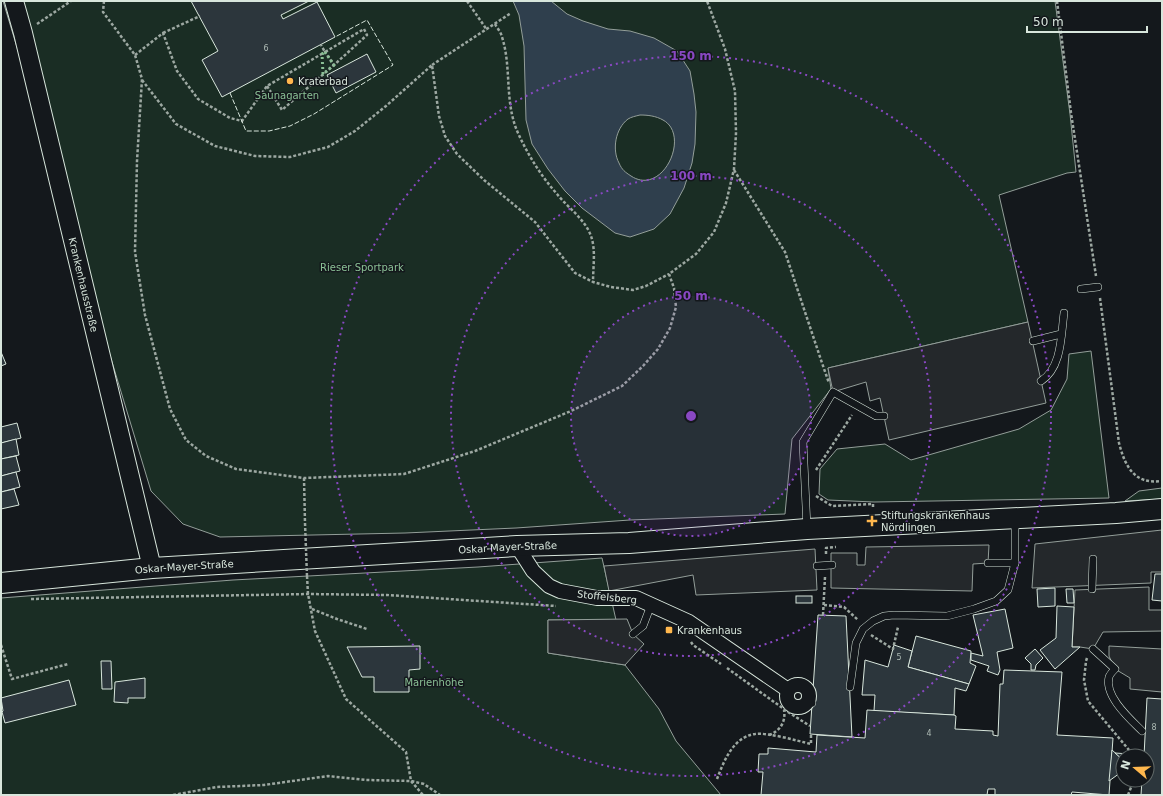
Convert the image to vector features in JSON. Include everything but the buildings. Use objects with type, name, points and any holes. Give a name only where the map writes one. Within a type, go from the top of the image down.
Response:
[{"type":"main road","name":"Oskar-Mayer-Straße","points":[[1,583],[152,568],[517,546],[629,543],[807,529],[1015,517],[1116,513],[1162,509]]},
{"type":"street","name":"Krankenhausstraße","points":[[14,1],[152,568]]},
{"type":"street","name":"Stoffelsberg","points":[[517,546],[533,571],[550,586],[560,592],[597,598],[636,598],[689,622],[788,690],[794,686],[802,686],[809,694],[810,702]]},
{"type":"lane","points":[[1081,290],[1098,287]]},
{"type":"lane","points":[[1041,381],[1048,377],[1054,367],[1059,352],[1064,314]]},
{"type":"lane","points":[[1033,341],[1061,334]]},
{"type":"lane","points":[[807,529],[803,442],[833,392],[876,416],[884,416]]},
{"type":"lane","points":[[850,687],[856,643],[862,629],[873,621],[884,616],[901,614],[947,616],[974,609],[996,601],[1008,590],[1015,563],[1015,517]]},
{"type":"lane","points":[[1092,589],[1093,559]]},
{"type":"lane","points":[[988,563],[1015,563]]},
{"type":"lane","points":[[816,566],[829,566]]},
{"type":"lane","points":[[633,634],[643,626],[651,605]]},
{"type":"lane","points":[[1093,649],[1115,669],[1109,677],[1110,691],[1123,712],[1142,731]]},
{"type":"path","points":[[23,33],[71,1]]},
{"type":"path","points":[[104,1],[103,12],[135,55],[142,79],[137,161],[135,252],[145,315],[170,409],[186,440],[206,456],[236,470],[304,478],[404,474],[476,451],[571,411],[622,386],[658,349],[670,328],[676,307],[674,288],[669,274]]},
{"type":"path","points":[[467,1],[487,30]]},
{"type":"path","points":[[432,65],[439,116],[444,136],[457,154],[484,180],[535,222],[575,273],[593,282],[611,287],[633,290],[646,286],[669,274],[696,254],[714,232],[726,203],[734,169],[736,133],[735,91],[725,49],[707,1]]},
{"type":"path","points":[[1057,1],[1071,113],[1098,287],[1119,443],[1123,460],[1137,477],[1157,482],[1162,481]]},
{"type":"path","points":[[142,79],[176,124],[214,146],[255,156],[290,157],[328,147],[355,131],[432,65],[511,13]]},
{"type":"path","points":[[135,55],[163,33],[200,16]]},
{"type":"path","points":[[495,24],[502,36],[506,58],[509,99],[517,132],[538,170],[557,195],[586,225],[591,236],[594,250],[593,282]]},
{"type":"path","points":[[163,33],[177,71],[198,99],[230,118],[242,121],[267,86],[364,30],[367,35],[282,110],[267,86]]},
{"type":"path","points":[[321,45],[334,65]]},
{"type":"path","points":[[734,169],[785,252],[833,392]]},
{"type":"path","points":[[814,473],[857,406]]},
{"type":"path","points":[[304,478],[308,594],[315,631],[346,699],[406,752],[411,781],[423,795]]},
{"type":"path","points":[[815,495],[832,506],[873,504],[874,525]]},
{"type":"path","points":[[823,615],[829,566],[826,548],[840,546]]},
{"type":"path","points":[[24,600],[308,594],[387,595],[559,606]]},
{"type":"path","points":[[824,605],[844,607],[853,615]]},
{"type":"path","points":[[312,609],[367,629]]},
{"type":"path","points":[[862,629],[893,649],[901,614]]},
{"type":"path","points":[[1,645],[12,679],[68,664]]},
{"type":"path","points":[[1093,649],[1086,661],[1084,680],[1088,701],[1127,748]]},
{"type":"path","points":[[769,736],[776,733],[781,727],[785,714],[784,709]]},
{"type":"path","points":[[717,779],[723,763],[741,739],[756,734],[811,744],[811,734]]},
{"type":"path","points":[[173,795],[217,787],[264,785],[328,776],[366,780],[411,781],[424,784],[440,795]]},
{"type":"green space","name":"Rieser Sportpark","points":[[3,1],[1055,1],[1076,172],[1067,173],[999,195],[1028,322],[828,368],[831,389],[792,439],[785,514],[630,520],[516,528],[405,533],[220,537],[183,524],[151,491]]},
{"type":"green space","points":[[1091,351],[1109,498],[874,502],[828,500],[819,494],[820,469],[837,449],[885,444],[911,460],[1019,429],[1051,410],[1067,379],[1069,354]]},
{"type":"green space","points":[[1162,488],[1162,499],[1125,501],[1139,491]]},
{"type":"green space","name":"Marienhöhe","points":[[602,558],[616,620],[548,620],[548,653],[625,665],[659,709],[676,741],[721,795],[1,795],[1,598],[233,580],[478,567]]},
{"type":"shaded area","points":[[1028,322],[1046,403],[889,440],[880,398],[870,401],[866,382],[833,392],[828,368]]},
{"type":"shaded area","points":[[1162,530],[1162,572],[1151,572],[1151,583],[1032,588],[1035,544]]},
{"type":"shaded area","points":[[989,545],[988,563],[973,564],[972,591],[831,588],[831,553],[857,553],[857,565],[865,565],[866,547]]},
{"type":"shaded area","points":[[815,549],[817,590],[696,595],[693,575],[609,591],[604,566]]},
{"type":"shaded area","points":[[1149,587],[1149,610],[1162,610],[1162,631],[1103,632],[1093,649],[1072,647],[1075,590]]},
{"type":"shaded area","points":[[627,619],[633,634],[644,644],[625,665],[548,653],[548,620]]},
{"type":"shaded area","points":[[1109,646],[1162,649],[1162,692],[1130,689],[1130,678],[1115,669],[1109,656]]},
{"type":"water","points":[[513,1],[551,1],[567,14],[583,21],[608,29],[630,31],[654,38],[677,51],[690,71],[696,112],[695,144],[692,163],[684,188],[670,214],[654,229],[630,237],[615,233],[582,208],[565,191],[548,169],[532,144],[526,120],[524,46],[519,15]],"holes":[[[640,115],[655,117],[663,120],[671,128],[674,138],[674,150],[670,162],[663,171],[653,178],[643,180],[631,176],[625,172],[617,158],[615,146],[620,128],[624,123],[628,119]]]},
{"type":"hedge","points":[[325,52],[334,65],[323,74],[322,54],[325,52]]},
{"type":"fence","points":[[230,93],[246,131],[269,131],[290,126],[314,114],[393,65],[367,20],[335,37]]},
{"type":"place","name":"Kraterbad","points":[[290,81]]},
{"type":"place","name":"Stiftungskrankenhaus Nördlingen","points":[[872,521]]},
{"type":"place","name":"Krankenhaus","points":[[669,630]]},
{"type":"park label","name":"Saunagarten","points":[[287,95]]}]
